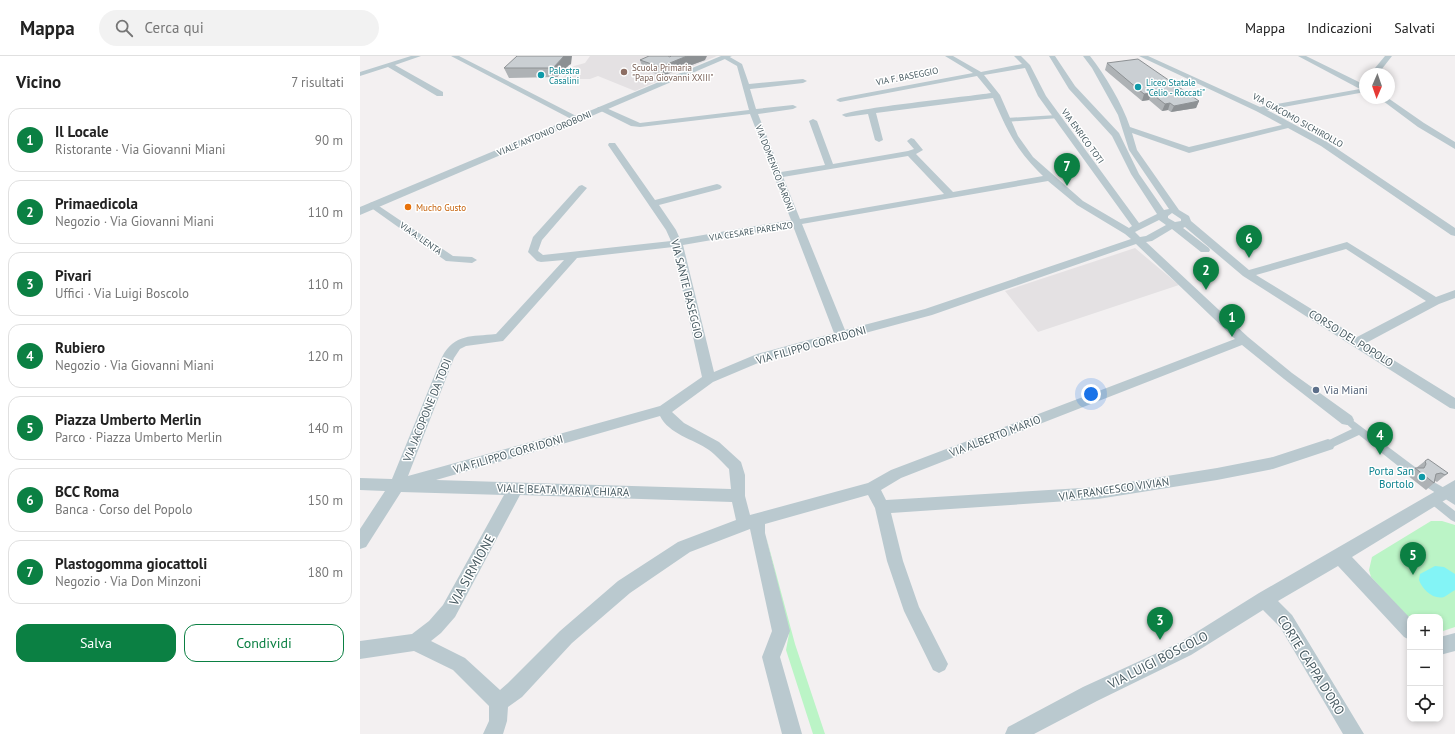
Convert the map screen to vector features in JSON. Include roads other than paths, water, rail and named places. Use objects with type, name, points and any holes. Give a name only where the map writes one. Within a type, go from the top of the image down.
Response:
[{"type":"street","points":[[362,73],[418,56]]},
{"type":"street","points":[[454,56],[578,118]]},
{"type":"street","points":[[948,56],[978,73],[996,95],[1014,136],[1030,159],[1050,178],[1080,203],[1133,229],[1138,240],[1244,340],[1288,376],[1348,420],[1411,470]]},
{"type":"street","name":"VIA ENRICO TOTI","points":[[1017,56],[1027,65],[1042,96],[1133,229]]},
{"type":"street","name":"CORSO DEL POPOLO","points":[[1052,56],[1072,87],[1116,135],[1135,174],[1163,215],[1164,221],[1173,225],[1222,261],[1237,266]]},
{"type":"street","name":"CORSO DEL POPOLO","points":[[1086,56],[1098,66],[1122,115],[1133,150],[1176,212],[1184,216],[1187,220],[1186,222],[1211,244],[1230,257],[1237,266],[1248,274],[1455,404]]},
{"type":"street","points":[[1301,56],[1359,85]]},
{"type":"street","points":[[1379,68],[1389,56]]},
{"type":"street","name":"VIALE ANTONIO OROBONI","points":[[360,211],[578,118],[727,57]]},
{"type":"street","name":"VIA DOMENICO BARONI","points":[[727,57],[740,65],[753,112],[841,336]]},
{"type":"street","points":[[1132,60],[1145,57]]},
{"type":"street","name":"VIA GIACOMO SICHIROLLO","points":[[1145,57],[1259,109],[1331,148],[1455,233]]},
{"type":"street","points":[[389,65],[440,94]]},
{"type":"street","name":"VIA F. BASEGGIO","points":[[840,100],[1027,65]]},
{"type":"street","points":[[746,87],[803,81]]},
{"type":"street","points":[[1259,109],[1359,88]]},
{"type":"street","points":[[846,115],[996,95]]},
{"type":"street","points":[[1391,104],[1421,125],[1455,146]]},
{"type":"street","name":"VIA DOMENICO BARONI","points":[[753,112],[793,107]]},
{"type":"street","points":[[601,109],[634,124],[640,125],[753,112]]},
{"type":"street","points":[[871,112],[879,140]]},
{"type":"street","points":[[1006,120],[1057,117]]},
{"type":"street","points":[[813,121],[830,166]]},
{"type":"street","points":[[1126,128],[1189,150],[1290,125]]},
{"type":"street","points":[[777,175],[910,153],[919,150],[911,141]]},
{"type":"street","name":"VIA SANTE BASEGGIO","points":[[612,145],[653,204],[677,243],[709,379]]},
{"type":"street","points":[[910,153],[951,196]]},
{"type":"street","name":"VIA CESARE PARENZO","points":[[582,188],[537,239],[533,252],[541,259],[677,243],[1050,178]]},
{"type":"street","points":[[653,204],[717,187]]},
{"type":"street","name":"VIA A. LENTA","points":[[373,206],[450,259],[472,260]]},
{"type":"street","points":[[1133,229],[1163,215],[1166,212],[1176,212]]},
{"type":"street","name":"VIA FILIPPO CORRIDONI","points":[[397,485],[664,410],[709,379],[761,357],[928,312],[1138,240],[1148,239],[1173,225],[1181,225],[1186,222]]},
{"type":"street","points":[[1248,274],[1347,245],[1435,301]]},
{"type":"street","name":"VIA JACOPONE DA TODI","points":[[360,542],[397,485],[448,357],[456,346],[463,342],[499,338],[573,256]]},
{"type":"street","points":[[1358,342],[1435,301],[1455,294]]},
{"type":"street","name":"VIA ALBERTO MARIO","points":[[499,702],[515,690],[566,636],[624,587],[684,547],[752,521],[872,488],[896,474],[1244,340]]},
{"type":"street","points":[[664,410],[668,418],[679,427],[714,446],[736,466],[738,475],[738,496],[757,533],[782,631],[771,657],[792,734]]},
{"type":"street","name":"VIA FRANCESCO VIVIAN","points":[[882,507],[1098,493],[1217,474],[1273,463],[1328,445],[1360,430]]},
{"type":"street","name":"VIALE BEATA MARIA CHIARA","points":[[360,484],[738,496]]},
{"type":"street","name":"VIA SIRMIONE","points":[[415,642],[436,627],[449,610],[516,488]]},
{"type":"street","points":[[872,488],[882,507],[895,561],[912,611],[939,664]]},
{"type":"street","points":[[1444,493],[1455,517]]},
{"type":"street","name":"VIA LUIGI BOSCOLO","points":[[1014,734],[1090,694],[1185,649],[1265,599],[1340,556],[1444,493]]},
{"type":"street","points":[[1340,556],[1407,628]]},
{"type":"street","name":"CORTE CAPPA D'ORO","points":[[1265,599],[1286,621],[1354,734]]},
{"type":"street","points":[[360,650],[415,642],[458,664],[499,702],[498,721],[493,734]]},
{"type":"street","points":[[1443,645],[1455,642]]},
{"type":"water","points":[[1435,566],[1444,567],[1455,574],[1455,590],[1440,598],[1428,593],[1419,580],[1420,574]]},
{"type":"place","name":"Scuola Primaria \"Papa Giovanni XXIII\"","points":[[624,72]]},
{"type":"place","name":"Palestra Casalini","points":[[541,75]]},
{"type":"place","name":"Liceo Statale \"Celio - Roccati\"","points":[[1138,87]]},
{"type":"place","name":"Plastogomma giocattoli","points":[[1067,186]]},
{"type":"place","name":"Mucho Gusto","points":[[408,207]]},
{"type":"place","name":"BCC Roma","points":[[1249,258]]},
{"type":"place","name":"Primaedicola","points":[[1206,290]]},
{"type":"place","name":"Il Locale","points":[[1232,337]]},
{"type":"place","name":"Via Miani","points":[[1316,390]]},
{"type":"place","name":"Rubiero","points":[[1380,455]]},
{"type":"place","name":"Porta San Bortolo","points":[[1422,477]]},
{"type":"place","name":"Piazza Umberto Merlin","points":[[1413,575]]},
{"type":"place","name":"Pivari","points":[[1160,640]]}]
